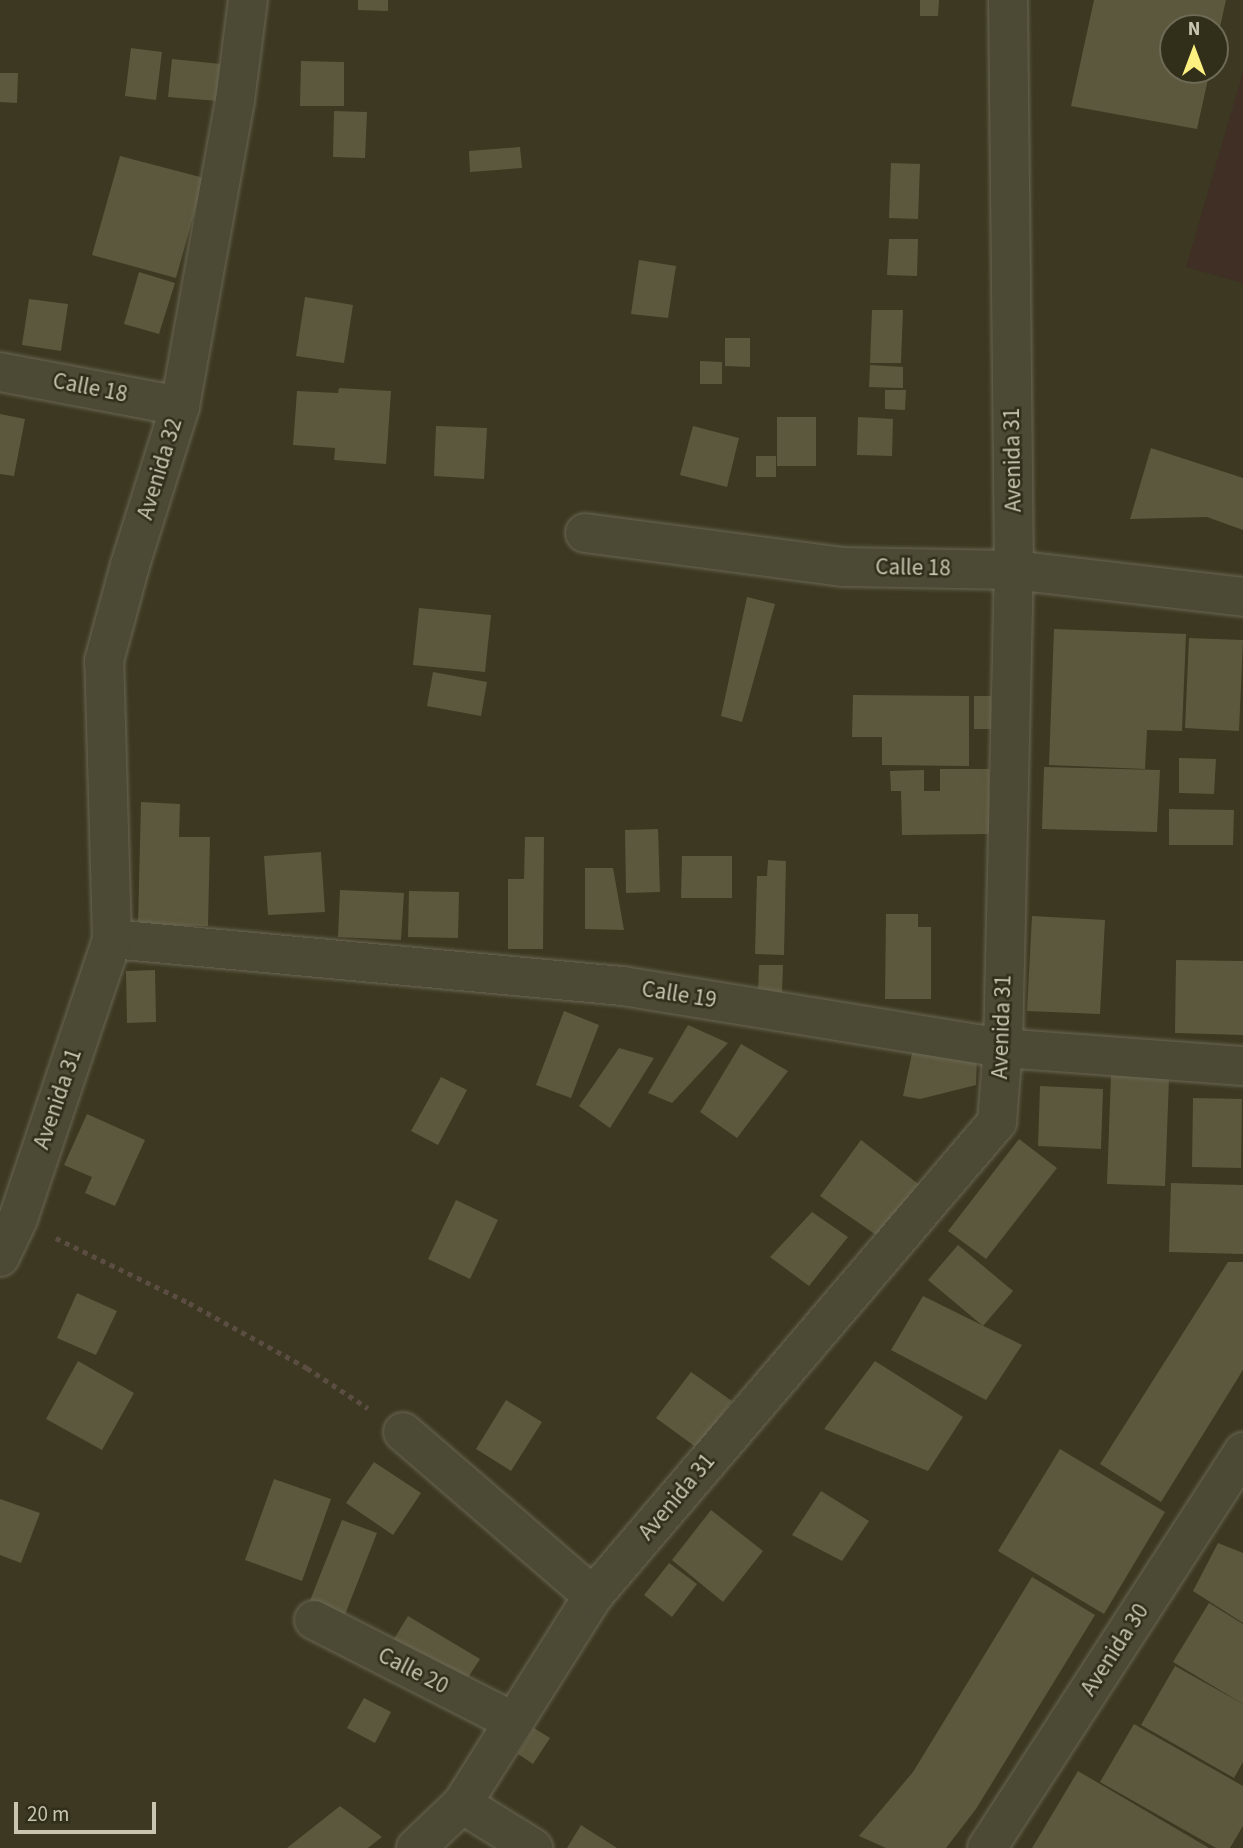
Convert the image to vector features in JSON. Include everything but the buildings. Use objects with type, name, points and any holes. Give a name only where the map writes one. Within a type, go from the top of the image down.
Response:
[{"type":"street","name":"Avenida 32","points":[[112,939],[104,661],[130,565],[180,406],[235,102],[247,0]]},
{"type":"street","name":"Avenida 31","points":[[416,1848],[462,1804],[593,1596],[997,1122],[1003,1048],[1014,570],[1009,0]]},
{"type":"street","name":"Calle 18","points":[[0,372],[180,406]]},
{"type":"street","name":"Calle 18","points":[[585,533],[844,567],[1014,570],[1243,597]]},
{"type":"street","name":"Avenida 31","points":[[0,1257],[18,1219],[112,939]]},
{"type":"street","name":"Calle 19","points":[[112,939],[623,986],[1003,1048],[1243,1066]]},
{"type":"street","points":[[403,1432],[593,1596]]},
{"type":"street","name":"Avenida 30","points":[[987,1848],[1243,1452]]},
{"type":"street","name":"Calle 20","points":[[314,1620],[512,1721]]},
{"type":"street","points":[[462,1804],[533,1848]]},
{"type":"path","points":[[18,1219],[201,1310],[307,1368],[403,1432]]},
{"type":"shaded area","points":[[1243,72],[1243,283],[1186,267]]}]
